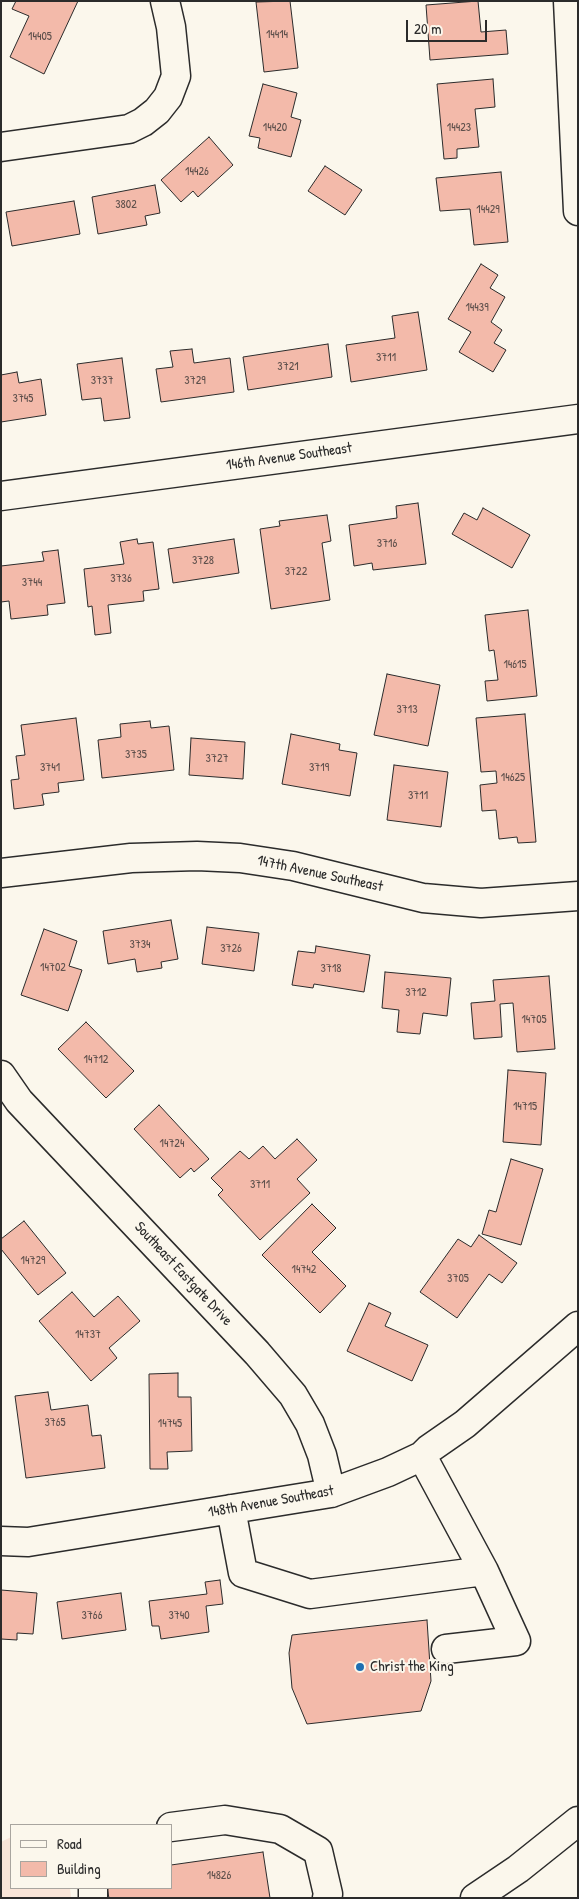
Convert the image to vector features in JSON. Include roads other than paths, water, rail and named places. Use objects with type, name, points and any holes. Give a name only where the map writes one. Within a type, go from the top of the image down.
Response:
[{"type":"street","points":[[1,146],[129,129],[143,122],[157,111],[168,97],[176,76],[171,27],[165,1]]},
{"type":"street","points":[[568,1],[578,211]]},
{"type":"street","name":"146th Avenue Southeast","points":[[1,496],[578,419]]},
{"type":"street","name":"147th Avenue Southeast","points":[[1,873],[132,858],[197,856],[240,858],[293,866],[423,898],[481,902],[578,896]]},
{"type":"street","name":"Southeast Eastgate Drive","points":[[1,1075],[19,1101],[257,1352],[293,1396],[310,1424],[322,1456],[331,1493]]},
{"type":"street","name":"148th Avenue Southeast","points":[[1,1541],[28,1542],[331,1493],[388,1472],[422,1456],[465,1424],[578,1326]]},
{"type":"street","points":[[422,1456],[484,1571],[516,1641],[446,1649]]},
{"type":"street","points":[[231,1509],[243,1573],[310,1594],[484,1571]]},
{"type":"street","points":[[172,1828],[225,1820],[280,1829],[318,1851],[328,1894],[326,1898]]},
{"type":"street","points":[[478,1897],[518,1869],[578,1821]]},
{"type":"place","name":"Christ the King","points":[[360,1667]]}]
